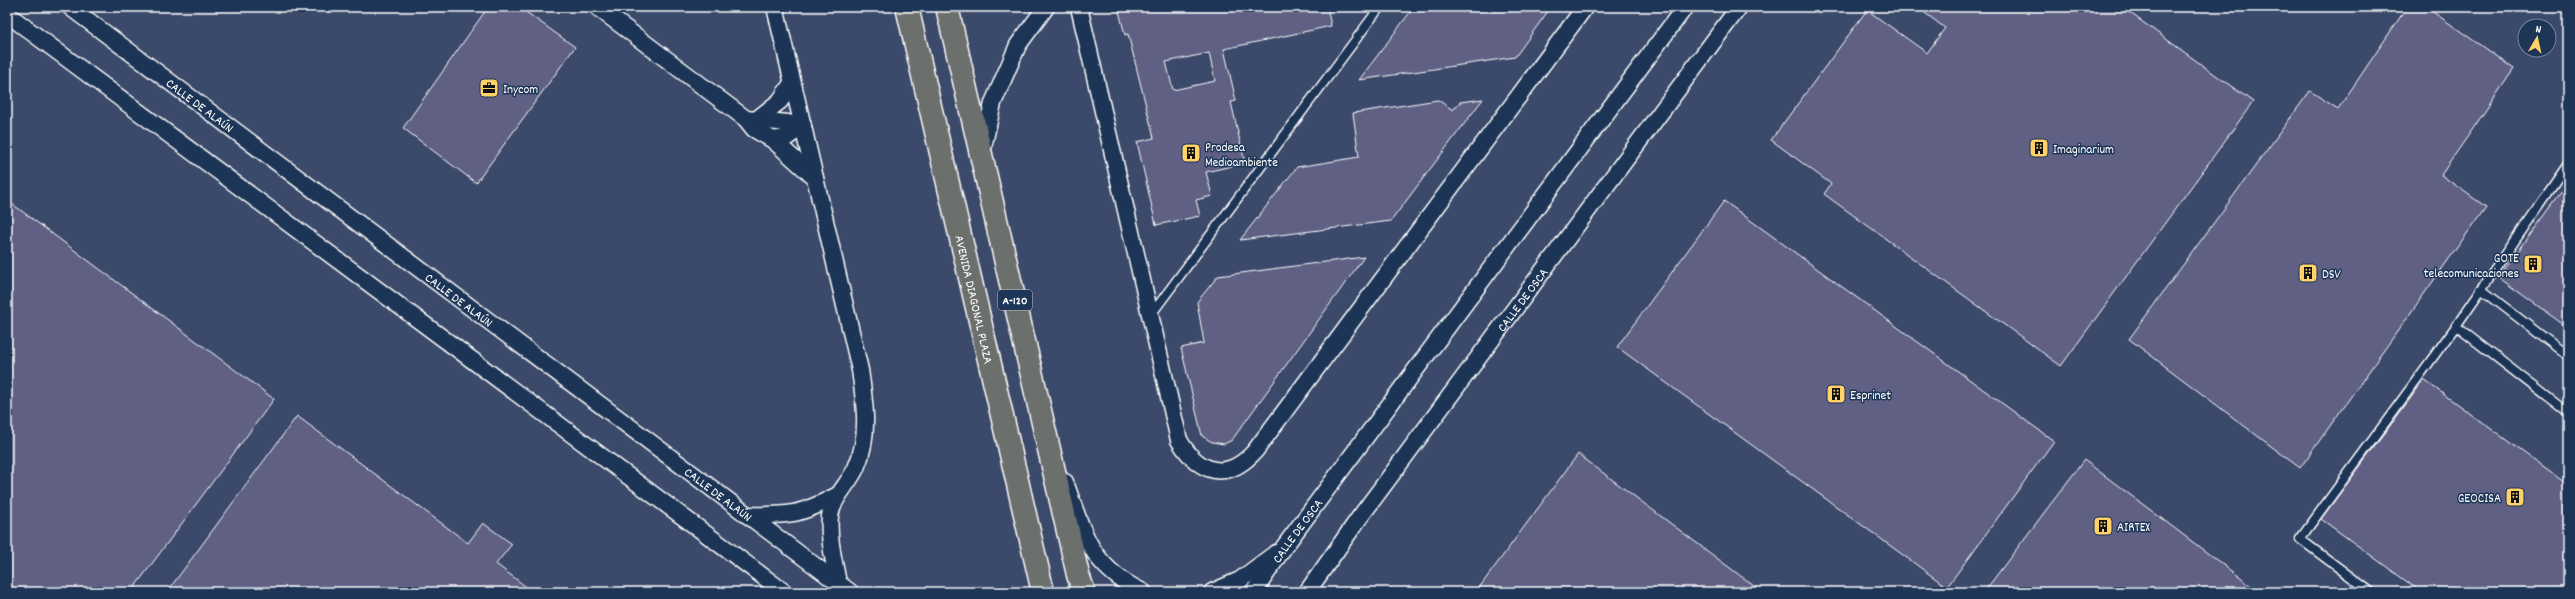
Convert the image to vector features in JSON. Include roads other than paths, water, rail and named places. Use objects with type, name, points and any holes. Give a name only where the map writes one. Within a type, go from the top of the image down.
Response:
[{"type":"main road","name":"AVENIDA DIAGONAL PLAZA","points":[[907,7],[1043,592]]},
{"type":"main road","name":"A-120","points":[[947,7],[1046,430],[1078,575],[1084,592]]},
{"type":"street","name":"CALLE DE ALAÚN","points":[[70,7],[844,587]]},
{"type":"street","points":[[596,7],[751,119],[803,126]]},
{"type":"street","points":[[774,7],[860,370],[865,400],[866,424],[863,446],[855,470],[838,495],[830,516],[830,544],[844,587]]},
{"type":"street","points":[[981,155],[993,103],[1018,45],[1046,7]]},
{"type":"street","points":[[1079,7],[1179,440],[1188,456],[1200,465],[1211,470],[1236,468],[1256,451],[1585,7]]},
{"type":"street","name":"CALLE DE OSCA","points":[[1254,592],[1284,547],[1685,7]]},
{"type":"street","name":"CALLE DE OSCA","points":[[1307,592],[1362,514],[1739,7]]},
{"type":"street","points":[[7,14],[784,592]]},
{"type":"street","points":[[751,119],[780,101],[792,83]]},
{"type":"street","points":[[751,119],[754,129],[772,140],[815,178]]},
{"type":"street","points":[[772,140],[786,138],[803,126]]},
{"type":"street","points":[[1046,430],[1091,548],[1106,569],[1124,583],[1143,592]]},
{"type":"street","points":[[747,515],[786,516],[813,508],[838,495]]},
{"type":"street","points":[[1212,592],[1240,580],[1284,547]]},
{"type":"lane","points":[[1150,316],[1380,7]]},
{"type":"lane","points":[[2371,592],[2300,539],[2456,326],[2568,164]]},
{"type":"lane","points":[[2481,289],[2568,356]]},
{"type":"lane","points":[[2456,326],[2568,413]]},
{"type":"place","name":"Inycom","points":[[489,88]]},
{"type":"place","name":"Imaginarium","points":[[2039,148]]},
{"type":"place","name":"Prodesa Medioambiente","points":[[1191,153]]},
{"type":"place","name":"GOTE telecomunicaciones","points":[[2533,264]]},
{"type":"place","name":"DSV","points":[[2308,273]]},
{"type":"place","name":"Esprinet","points":[[1836,394]]},
{"type":"place","name":"GEOCISA","points":[[2515,497]]},
{"type":"place","name":"AIRTEX","points":[[2103,526]]}]
